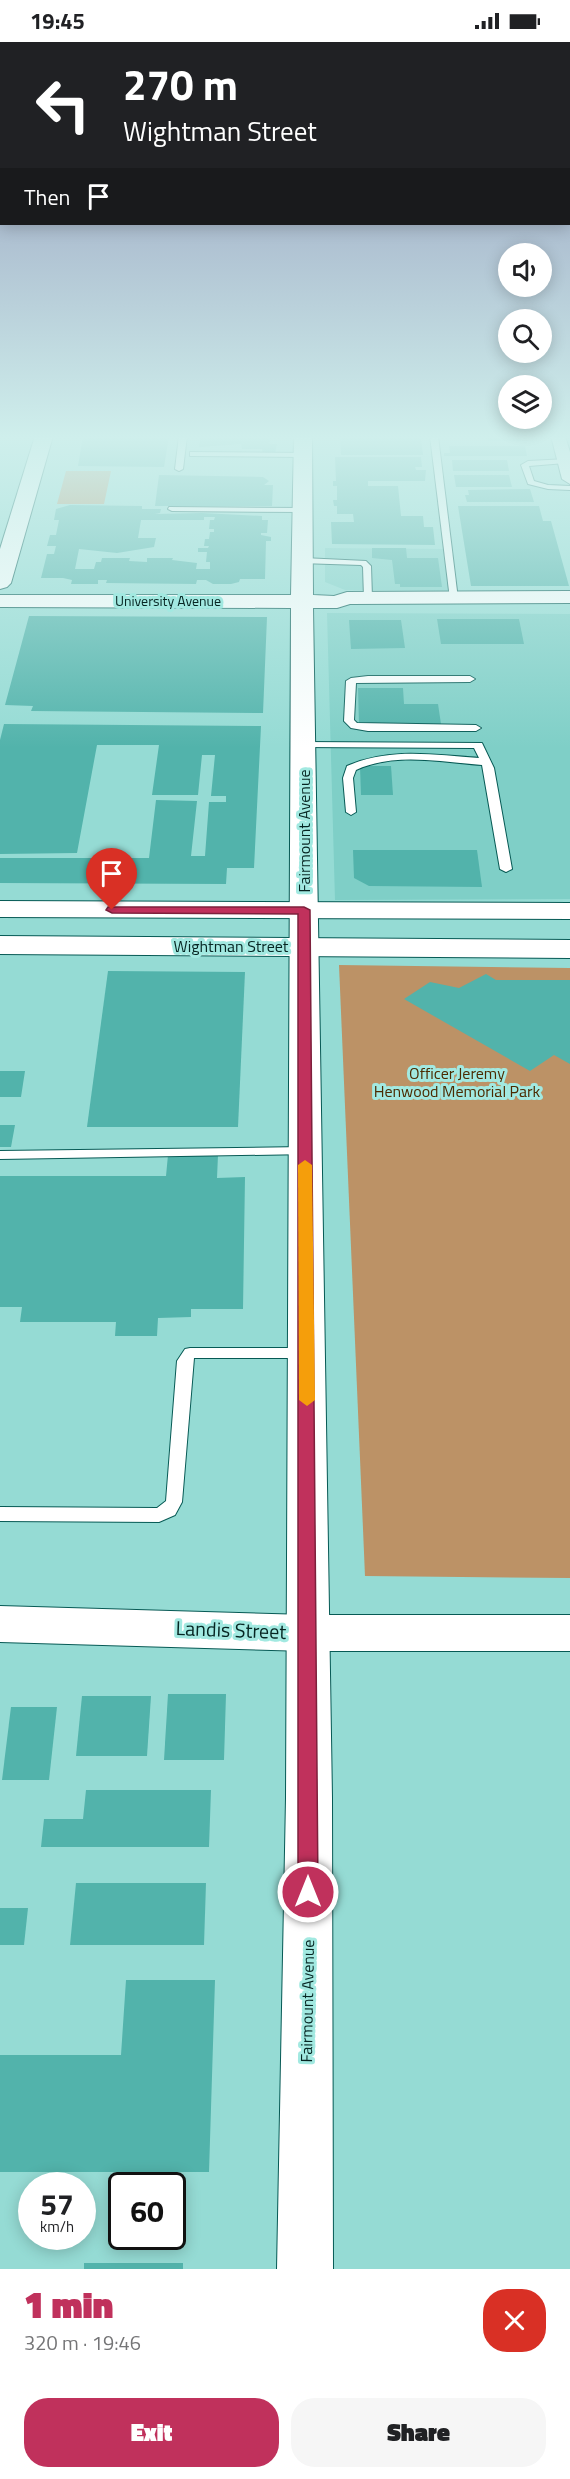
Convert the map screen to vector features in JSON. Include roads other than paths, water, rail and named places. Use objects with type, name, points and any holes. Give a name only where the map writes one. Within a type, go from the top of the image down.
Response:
[{"type":"main road","points":[[0,583],[13,540]]},
{"type":"main road","name":"Fairmount Avenue","points":[[303,540],[309,1810],[305,2269]]},
{"type":"main road","name":"University Avenue","points":[[0,601],[337,602],[347,598],[570,597]]},
{"type":"main road","name":"University Avenue","points":[[337,602],[345,607],[570,607]]},
{"type":"main road","points":[[0,909],[570,911]]},
{"type":"main road","name":"Wightman Street","points":[[0,945],[570,949]]},
{"type":"main road","name":"Landis Street","points":[[0,1624],[307,1633],[570,1633]]},
{"type":"lane","points":[[447,540],[454,599]]},
{"type":"lane","points":[[303,561],[363,563],[367,566],[368,598]]},
{"type":"lane","points":[[470,679],[351,681],[349,721],[354,726],[368,728],[476,728]]},
{"type":"lane","points":[[303,745],[478,745],[486,762],[506,868]]},
{"type":"lane","points":[[351,812],[348,778],[351,768],[362,761],[396,758],[486,762]]},
{"type":"lane","points":[[0,1155],[305,1152]]},
{"type":"lane","points":[[0,1514],[159,1515],[169,1510],[174,1502],[185,1361],[190,1353],[306,1353]]},
{"type":"park label","name":"Officer Jeremy Henwood Memorial Park","points":[[457,1082]]}]
